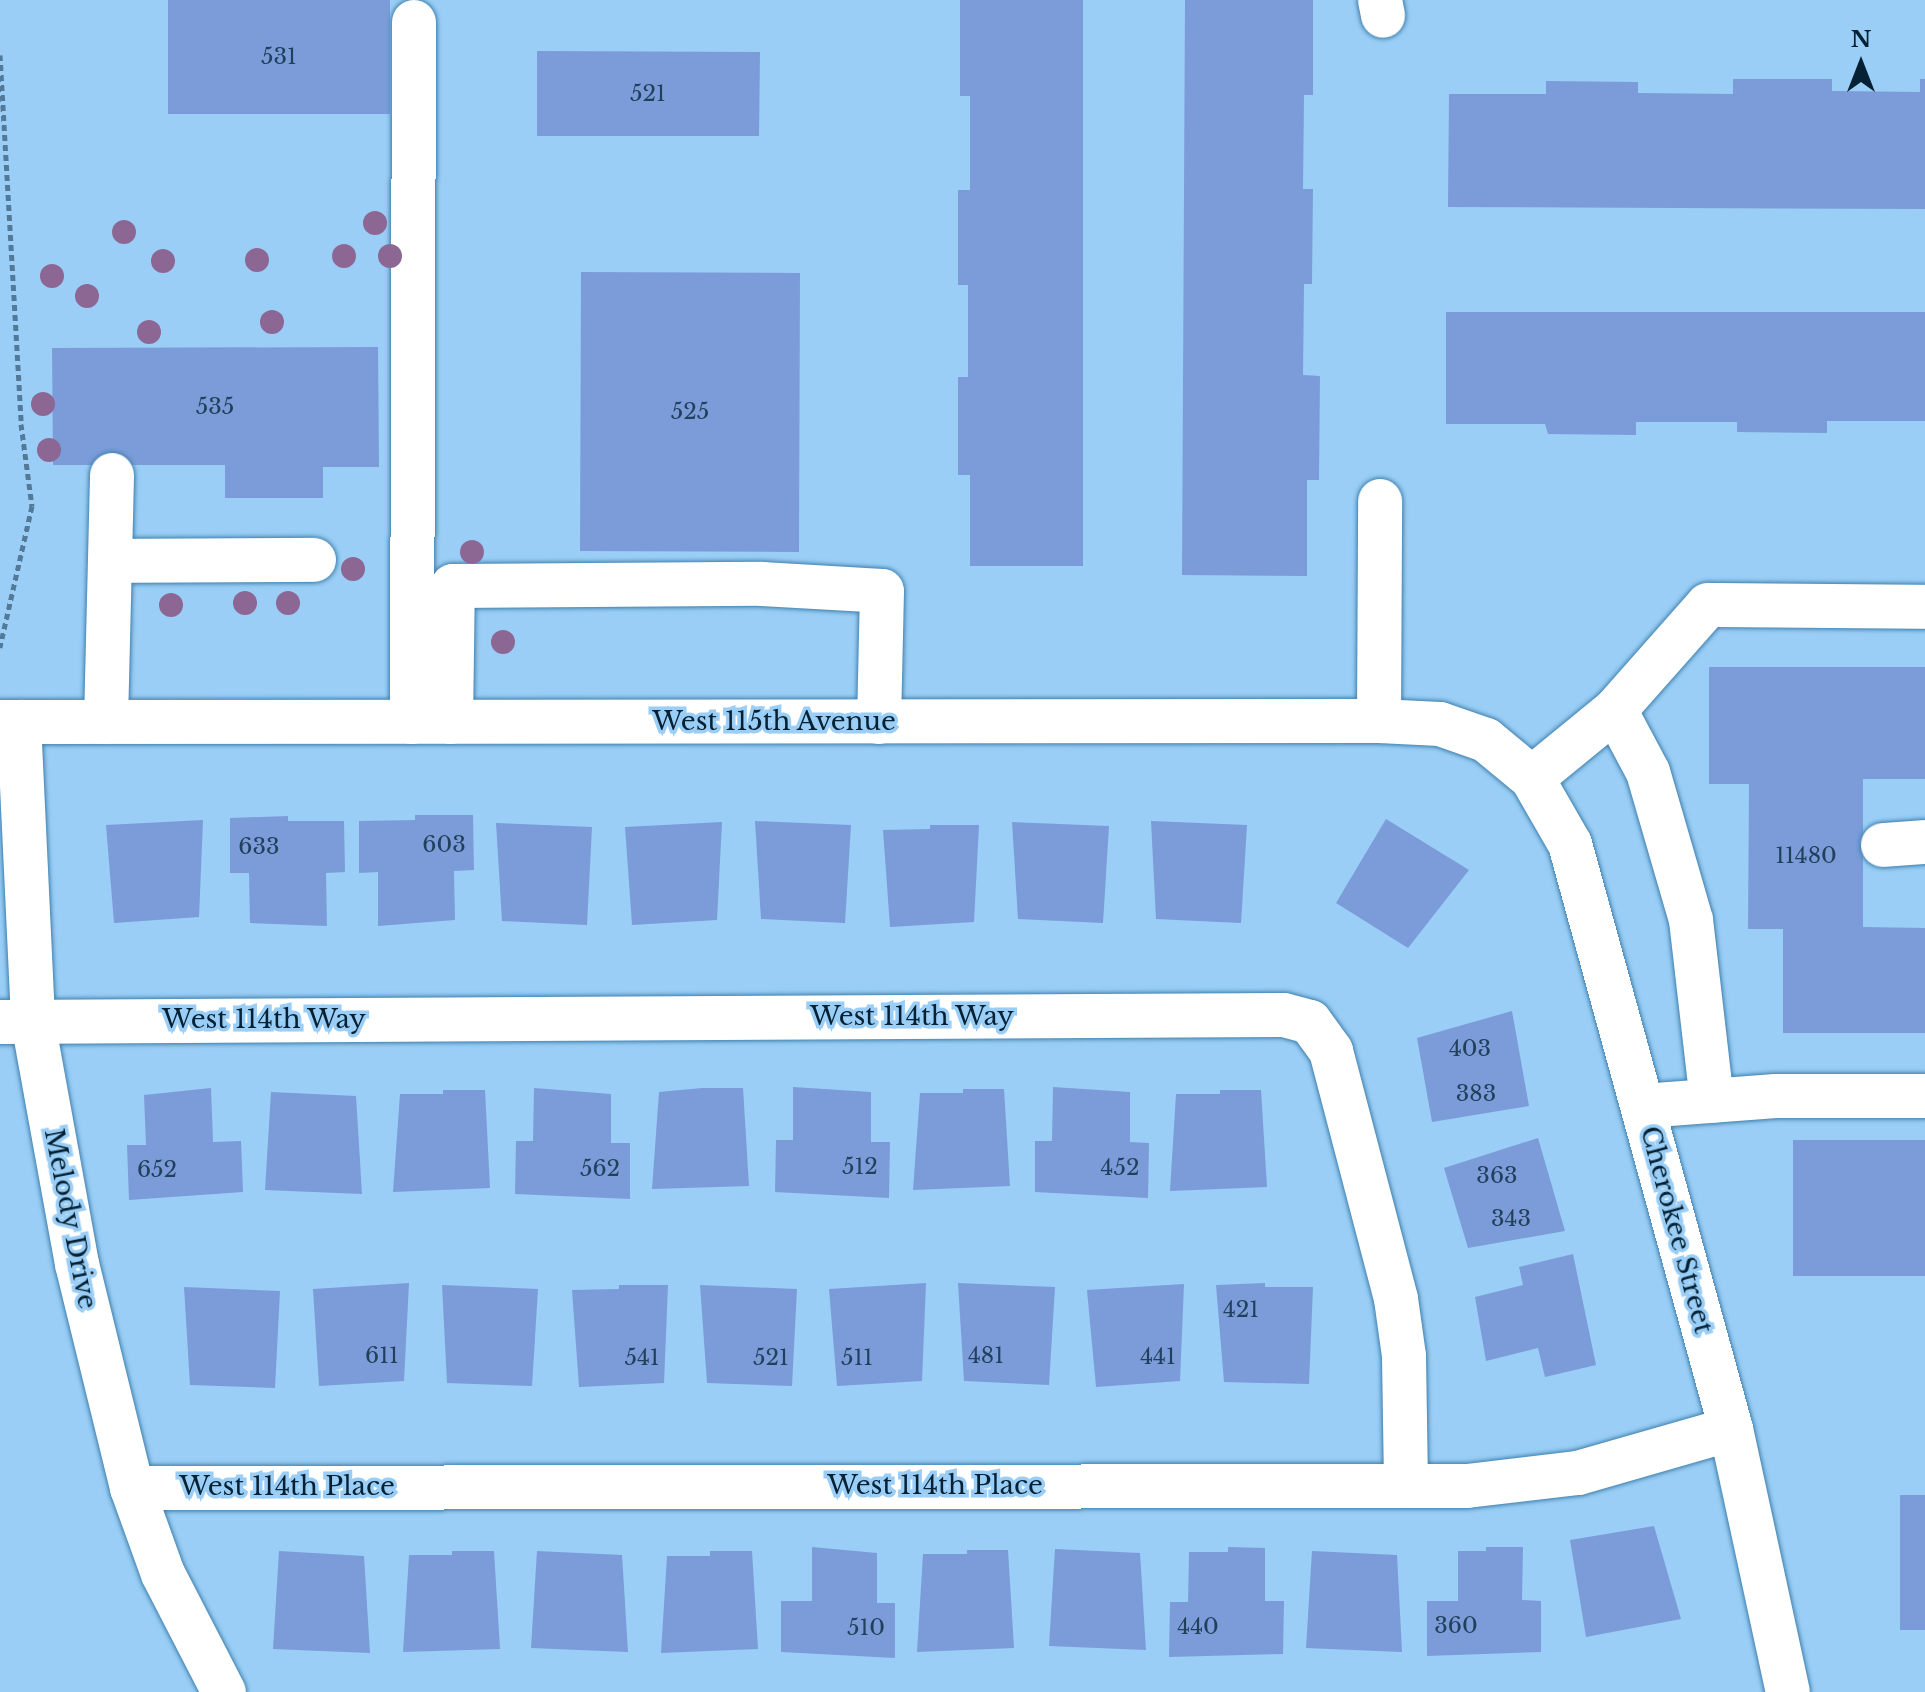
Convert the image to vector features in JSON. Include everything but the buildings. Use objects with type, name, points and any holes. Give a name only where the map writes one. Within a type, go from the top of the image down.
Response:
[{"type":"street","points":[[414,22],[431,722]]},
{"type":"street","points":[[106,722],[112,475]]},
{"type":"street","points":[[1379,721],[1380,501]]},
{"type":"street","points":[[110,561],[314,560]]},
{"type":"street","points":[[431,722],[453,586],[762,584],[882,591],[879,722]]},
{"type":"street","points":[[1532,778],[1615,710],[1708,605],[1925,607]]},
{"type":"street","points":[[1615,710],[1648,772],[1691,920],[1712,1101]]},
{"type":"street","name":"West 115th Avenue","points":[[10,722],[1379,721],[1440,724],[1486,740],[1532,778]]},
{"type":"street","name":"Melody Drive","points":[[10,722],[17,1022],[132,1488],[163,1574],[224,1692]]},
{"type":"street","name":"Cherokee Street","points":[[1532,778],[1570,844],[1731,1429],[1788,1692]]},
{"type":"street","name":"West 114th Way","points":[[17,1022],[1284,1015],[1310,1022],[1331,1051],[1396,1299],[1404,1356],[1406,1486]]},
{"type":"street","points":[[1643,1106],[1712,1101],[1925,1096]]},
{"type":"street","name":"West 114th Place","points":[[132,1488],[1406,1486],[1542,1480],[1731,1429]]},
{"type":"path","points":[[0,55],[21,424],[32,506],[0,647]]}]
